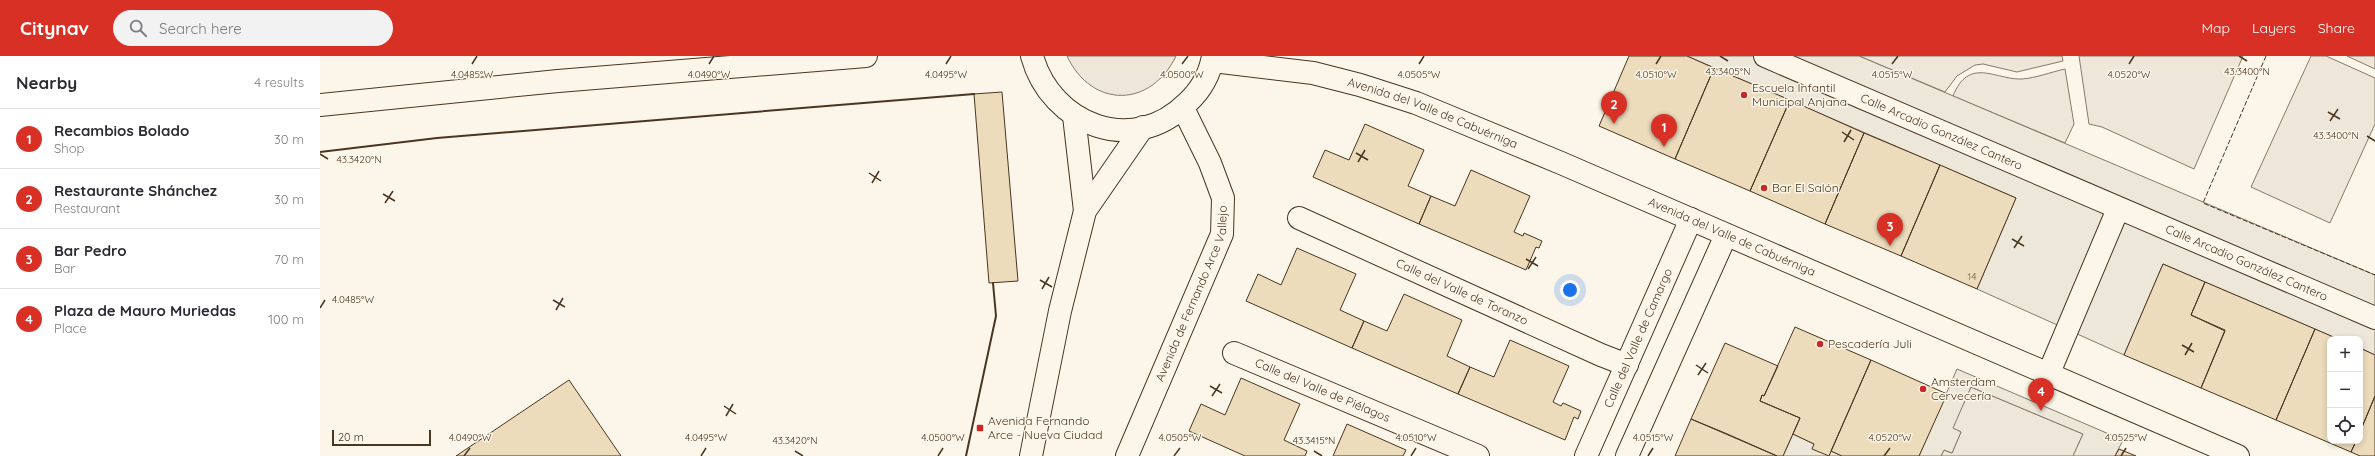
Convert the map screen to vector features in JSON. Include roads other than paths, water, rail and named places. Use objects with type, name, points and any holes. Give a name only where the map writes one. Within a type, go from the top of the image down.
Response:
[{"type":"street","points":[[320,105],[558,81],[866,56]]},
{"type":"street","points":[[1032,56],[1043,85],[1052,98],[1074,116],[1107,128],[1143,127],[1164,120],[1183,108],[1201,87],[1213,58]]},
{"type":"street","name":"Calle Arcadio González Cantero","points":[[1765,56],[2118,209],[2375,318]]},
{"type":"street","name":"Avenida del Valle de Cabuérniga","points":[[1213,58],[1313,73],[1360,85],[1416,103],[1691,219],[2238,456]]},
{"type":"street","name":"Avenida de Fernando Arce Vallejo","points":[[1127,456],[1222,234],[1223,198],[1210,163],[1183,108]]},
{"type":"street","points":[[1074,116],[1085,211]]},
{"type":"street","points":[[1030,456],[1060,311],[1085,211],[1143,127]]},
{"type":"street","points":[[2048,374],[2118,209]]},
{"type":"street","name":"Calle del Valle de Toranzo","points":[[1299,218],[1601,355],[1627,365]]},
{"type":"street","name":"Calle del Valle de Camargo","points":[[1586,456],[1691,219]]},
{"type":"street","points":[[1626,456],[1726,235]]},
{"type":"street","name":"Calle del Valle de Piélagos","points":[[1234,353],[1478,456]]},
{"type":"place","name":"Escuela Infantil Municipal Anjana","points":[[1744,95]]},
{"type":"place","name":"Restaurante Shánchez","points":[[1614,124]]},
{"type":"place","name":"Recambios Bolado","points":[[1664,147]]},
{"type":"place","name":"Bar El Salón","points":[[1764,188]]},
{"type":"place","name":"Bar Pedro","points":[[1890,246]]},
{"type":"place","name":"Pescadería Juli","points":[[1820,344]]},
{"type":"place","name":"Amsterdam Cervecería","points":[[1923,389]]},
{"type":"place","name":"Plaza de Mauro Muriedas","points":[[2041,411]]},
{"type":"place","name":"Avenida Fernando Arce - Nueva Ciudad","points":[[980,428]]}]
